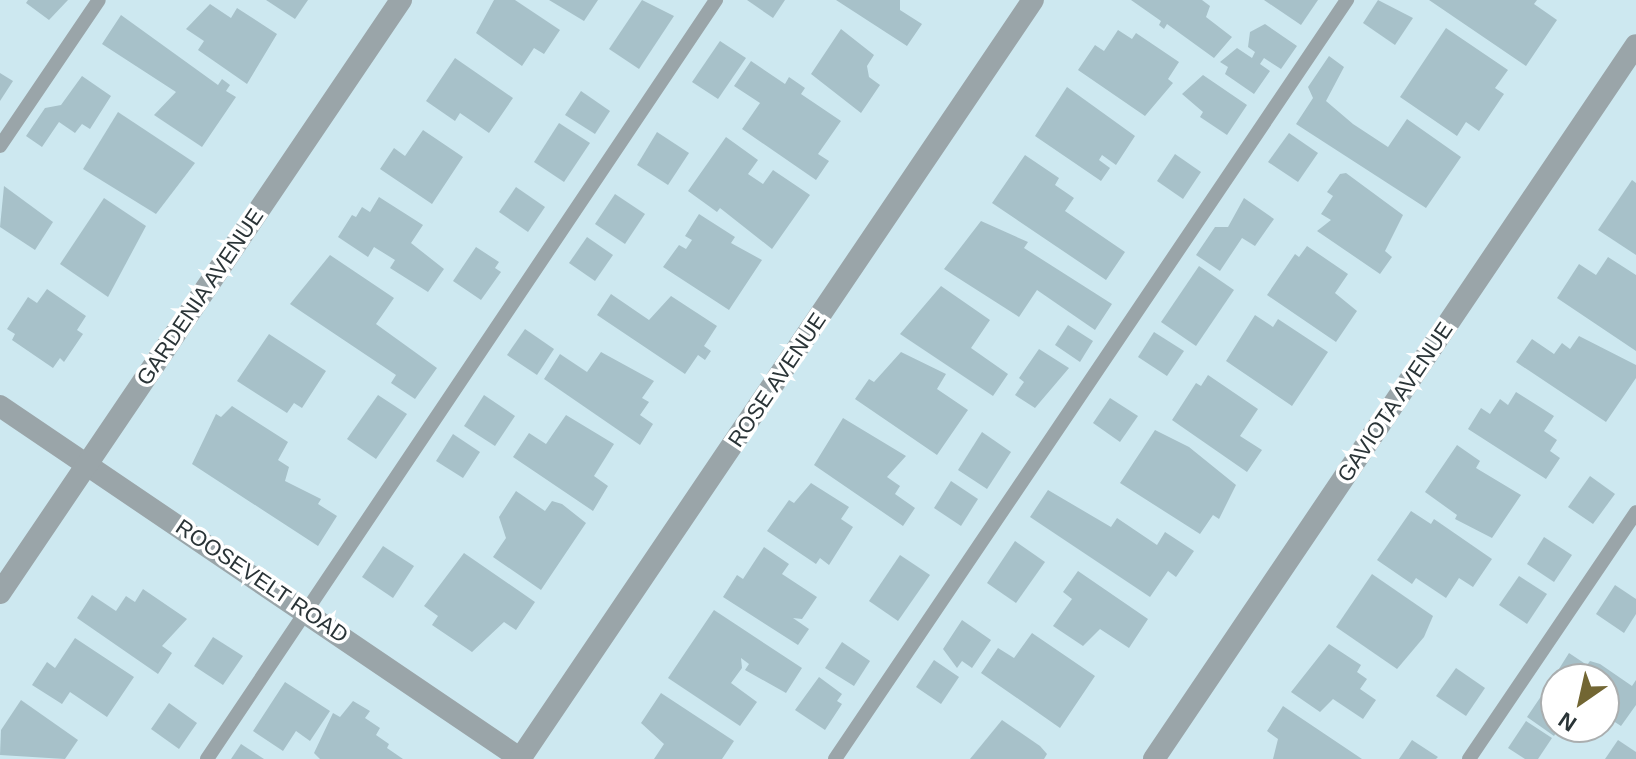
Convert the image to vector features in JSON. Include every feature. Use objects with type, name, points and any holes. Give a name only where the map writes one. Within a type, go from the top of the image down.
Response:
[{"type":"street","name":"GARDENIA AVENUE","points":[[0,593],[401,0]]},
{"type":"street","name":"ROSE AVENUE","points":[[521,759],[1033,0]]},
{"type":"street","name":"GAVIOTA AVENUE","points":[[1154,759],[1636,45]]},
{"type":"street","name":"ROOSEVELT ROAD","points":[[0,406],[307,611],[521,759]]},
{"type":"lane","points":[[0,146],[99,0]]},
{"type":"lane","points":[[207,759],[716,0]]},
{"type":"lane","points":[[835,759],[1347,0]]},
{"type":"lane","points":[[1469,759],[1636,512]]},
{"type":"building","points":[[28,0],[68,0],[49,20],[26,3]]},
{"type":"building","points":[[266,0],[308,0],[295,19]]},
{"type":"building","points":[[494,0],[515,0],[560,30],[544,54],[534,48],[522,66],[476,33]]},
{"type":"building","points":[[549,0],[598,0],[584,21]]},
{"type":"building","points":[[642,0],[674,16],[639,69],[609,49]]},
{"type":"building","points":[[747,0],[785,0],[773,18]]},
{"type":"building","points":[[836,0],[900,0],[900,10],[922,24],[907,46]]},
{"type":"building","points":[[1131,0],[1202,0],[1210,6],[1206,17],[1232,37],[1214,58],[1167,24],[1164,29],[1159,25],[1161,21]]},
{"type":"building","points":[[1264,0],[1318,0],[1301,25]]},
{"type":"building","points":[[1378,0],[1413,18],[1395,45],[1363,23]]},
{"type":"building","points":[[1429,0],[1537,0],[1534,4],[1557,20],[1526,66]]},
{"type":"building","points":[[210,4],[231,18],[237,8],[277,34],[247,84],[198,50],[204,41],[186,29]]},
{"type":"building","points":[[121,15],[218,85],[222,79],[230,85],[226,91],[236,97],[202,147],[154,115],[176,92],[102,44]]},
{"type":"building","points":[[1265,24],[1297,46],[1281,69],[1264,58],[1260,64],[1270,71],[1254,94],[1225,74],[1228,67],[1220,62],[1237,48],[1252,58],[1255,52],[1248,47],[1250,32]]},
{"type":"building","points":[[1446,28],[1508,70],[1495,88],[1504,94],[1479,131],[1466,122],[1457,136],[1400,97]]},
{"type":"building","points":[[841,29],[874,55],[867,66],[869,77],[880,85],[861,113],[811,74]]},
{"type":"building","points":[[1118,30],[1132,39],[1136,33],[1179,62],[1168,79],[1173,83],[1145,116],[1078,70],[1095,45],[1104,51]]},
{"type":"building","points":[[720,41],[746,58],[718,99],[692,82]]},
{"type":"building","points":[[1329,56],[1344,67],[1326,101],[1353,124],[1388,147],[1407,119],[1461,157],[1426,208],[1296,124],[1313,98],[1308,87]]},
{"type":"building","points":[[455,58],[513,98],[489,133],[460,113],[455,121],[426,101]]},
{"type":"building","points":[[751,61],[785,84],[789,77],[805,88],[801,94],[841,121],[818,154],[829,161],[816,180],[742,129],[760,103],[734,86]]},
{"type":"building","points":[[0,73],[13,81],[0,101]]},
{"type":"building","points":[[1203,75],[1247,105],[1227,135],[1200,117],[1203,112],[1182,94]]},
{"type":"building","points":[[82,76],[111,96],[90,129],[82,124],[75,133],[59,122],[42,147],[26,136],[45,108],[61,105]]},
{"type":"building","points":[[1067,87],[1135,136],[1116,165],[1102,155],[1099,160],[1110,168],[1101,181],[1035,136]]},
{"type":"building","points":[[581,91],[610,111],[595,134],[565,115]]},
{"type":"building","points":[[118,112],[195,163],[156,214],[83,169]]},
{"type":"building","points":[[559,123],[590,143],[564,182],[534,162]]},
{"type":"building","points":[[423,130],[463,157],[432,204],[380,169],[394,148],[405,156]]},
{"type":"building","points":[[657,132],[689,153],[668,185],[637,165]]},
{"type":"building","points":[[1289,133],[1318,153],[1298,182],[1268,162]]},
{"type":"building","points":[[726,137],[758,160],[748,174],[763,184],[773,170],[810,195],[772,249],[720,208],[717,212],[688,191]]},
{"type":"building","points":[[1175,154],[1201,172],[1183,199],[1157,181]]},
{"type":"building","points":[[1025,155],[1059,178],[1055,185],[1074,198],[1065,211],[1125,252],[1106,280],[992,203]]},
{"type":"building","points":[[1346,173],[1403,215],[1385,251],[1392,257],[1380,274],[1317,231],[1331,220],[1321,214],[1333,196],[1327,192],[1340,174]]},
{"type":"building","points":[[1632,180],[1636,183],[1636,255],[1598,230]]},
{"type":"building","points":[[4,186],[53,222],[35,250],[0,227]]},
{"type":"building","points":[[516,187],[545,207],[528,232],[499,212]]},
{"type":"building","points":[[615,194],[645,214],[625,244],[595,224]]},
{"type":"building","points":[[379,197],[423,225],[411,243],[444,269],[428,292],[390,268],[395,260],[374,247],[368,257],[338,237],[352,215],[356,217],[362,207],[370,212]]},
{"type":"building","points":[[104,198],[146,226],[108,297],[60,264]]},
{"type":"building","points":[[1244,198],[1274,219],[1255,246],[1242,238],[1220,271],[1196,255],[1215,227],[1228,227]]},
{"type":"building","points":[[699,214],[735,237],[731,243],[762,260],[729,310],[663,267],[679,245],[686,249],[692,240],[685,236]]},
{"type":"building","points":[[981,221],[1028,242],[1024,248],[1112,304],[1095,330],[1037,290],[1019,317],[944,269]]},
{"type":"building","points":[[587,237],[613,255],[595,281],[569,263]]},
{"type":"building","points":[[1307,246],[1348,274],[1335,293],[1357,311],[1336,342],[1267,295],[1295,254],[1299,257]]},
{"type":"building","points":[[476,247],[499,262],[495,268],[501,272],[481,300],[453,281]]},
{"type":"building","points":[[330,255],[394,298],[376,324],[437,368],[415,399],[391,383],[396,375],[290,304]]},
{"type":"building","points":[[1608,257],[1636,275],[1636,351],[1557,298],[1579,264],[1596,275]]},
{"type":"building","points":[[1199,266],[1234,290],[1196,346],[1161,322]]},
{"type":"building","points":[[941,286],[990,320],[971,348],[1008,374],[993,396],[900,334]]},
{"type":"building","points":[[47,289],[86,316],[77,330],[83,334],[64,362],[60,358],[53,368],[12,340],[15,334],[7,329],[28,297],[37,303]]},
{"type":"building","points":[[611,294],[649,320],[671,296],[717,326],[704,346],[711,351],[705,360],[698,355],[685,374],[597,315]]},
{"type":"building","points":[[1255,315],[1273,327],[1278,319],[1328,352],[1292,406],[1226,361]]},
{"type":"building","points":[[1068,325],[1093,341],[1080,362],[1055,345]]},
{"type":"building","points":[[525,329],[554,349],[537,375],[507,355]]},
{"type":"building","points":[[1154,332],[1184,351],[1167,376],[1138,357]]},
{"type":"building","points":[[269,334],[326,371],[302,408],[294,403],[287,413],[237,381]]},
{"type":"building","points":[[1579,336],[1636,365],[1636,378],[1606,422],[1516,362],[1532,339],[1554,354],[1562,343],[1570,349]]},
{"type":"building","points":[[1039,349],[1069,368],[1035,408],[1015,395],[1024,382],[1019,378]]},
{"type":"building","points":[[601,352],[654,381],[642,398],[649,402],[640,415],[653,424],[640,445],[544,379],[560,354],[587,372]]},
{"type":"building","points":[[901,352],[946,374],[937,389],[968,410],[937,455],[855,399],[869,379],[874,382]]},
{"type":"building","points":[[1208,375],[1258,409],[1240,436],[1262,450],[1247,472],[1172,420],[1196,383],[1201,386]]},
{"type":"building","points":[[1516,392],[1554,416],[1544,431],[1557,440],[1550,451],[1560,458],[1546,479],[1468,429],[1481,408],[1490,414],[1500,399],[1508,405]]},
{"type":"building","points":[[378,395],[407,414],[376,459],[347,439]]},
{"type":"building","points":[[484,395],[515,416],[495,446],[464,426]]},
{"type":"building","points":[[1110,398],[1138,416],[1120,442],[1093,423]]},
{"type":"building","points":[[232,406],[288,442],[278,460],[289,467],[285,481],[321,499],[318,504],[337,516],[318,546],[192,464],[216,414],[221,417]]},
{"type":"building","points":[[566,415],[614,444],[594,476],[608,486],[593,511],[513,457],[529,433],[546,444]]},
{"type":"building","points":[[843,418],[906,456],[887,477],[900,486],[895,494],[915,508],[903,526],[814,465]]},
{"type":"building","points":[[1155,430],[1189,447],[1236,485],[1219,519],[1213,515],[1200,534],[1120,483]]},
{"type":"building","points":[[982,432],[1011,452],[987,489],[958,470]]},
{"type":"building","points":[[453,434],[480,452],[463,478],[436,461]]},
{"type":"building","points":[[1457,445],[1480,461],[1476,468],[1521,495],[1492,538],[1455,519],[1457,515],[1425,492]]},
{"type":"building","points":[[1590,476],[1615,494],[1593,524],[1568,507]]},
{"type":"building","points":[[951,481],[978,499],[961,526],[934,508]]},
{"type":"building","points":[[811,483],[849,507],[841,519],[853,527],[829,565],[820,558],[816,564],[767,531],[789,500],[794,503]]},
{"type":"building","points":[[1048,490],[1111,527],[1117,518],[1157,545],[1165,532],[1194,551],[1176,577],[1168,571],[1150,597],[1030,517]]},
{"type":"building","points":[[516,491],[545,511],[552,501],[562,504],[586,523],[541,590],[493,557],[506,538],[499,517]]},
{"type":"building","points":[[1411,511],[1431,524],[1434,519],[1492,559],[1473,587],[1459,578],[1446,598],[1416,578],[1412,584],[1377,560]]},
{"type":"building","points":[[1544,537],[1572,555],[1554,582],[1527,564]]},
{"type":"building","points":[[1015,541],[1045,562],[1016,603],[987,583]]},
{"type":"building","points":[[383,546],[414,566],[393,598],[362,577]]},
{"type":"building","points":[[764,547],[789,564],[782,574],[817,597],[802,619],[793,618],[809,629],[798,645],[723,597],[737,575],[743,579]]},
{"type":"building","points":[[464,553],[535,602],[516,630],[504,622],[472,652],[432,625],[438,616],[424,606]]},
{"type":"building","points":[[900,555],[930,575],[898,621],[869,601]]},
{"type":"building","points":[[1078,571],[1148,619],[1129,648],[1100,629],[1083,646],[1053,626],[1072,599],[1063,592]]},
{"type":"building","points":[[1372,574],[1433,616],[1424,637],[1397,669],[1336,627]]},
{"type":"building","points":[[1519,576],[1547,594],[1527,624],[1499,605]]},
{"type":"building","points":[[1615,585],[1636,599],[1636,614],[1624,633],[1596,614]]},
{"type":"building","points":[[143,589],[187,619],[162,646],[172,653],[158,674],[77,618],[92,595],[116,611],[126,596],[135,602]]},
{"type":"building","points":[[714,610],[802,668],[786,693],[745,670],[749,664],[741,658],[742,668],[731,683],[757,702],[740,726],[668,678]]},
{"type":"building","points":[[962,620],[991,640],[972,668],[962,661],[957,668],[943,649]]},
{"type":"building","points":[[1032,633],[1095,676],[1060,728],[981,673],[998,648],[1014,658]]},
{"type":"building","points":[[213,637],[243,656],[223,685],[194,666]]},
{"type":"building","points":[[75,638],[134,677],[107,717],[70,692],[62,704],[32,685],[47,662],[55,668]]},
{"type":"building","points":[[842,642],[870,661],[854,686],[825,668]]},
{"type":"building","points":[[1329,644],[1361,665],[1357,672],[1367,679],[1360,689],[1376,700],[1363,719],[1333,699],[1320,712],[1291,692]]},
{"type":"building","points":[[1569,653],[1584,663],[1563,663]]},
{"type":"building","points":[[934,660],[959,677],[941,704],[916,687]]},
{"type":"building","points":[[1456,668],[1485,688],[1466,716],[1436,696]]},
{"type":"building","points":[[819,677],[842,694],[837,701],[842,704],[825,730],[795,710]]},
{"type":"building","points":[[1620,678],[1632,686],[1636,680],[1636,705],[1621,726]]},
{"type":"building","points":[[285,682],[330,711],[310,741],[296,731],[283,751],[253,731]]},
{"type":"building","points":[[661,693],[734,741],[722,759],[654,759],[664,744],[641,723]]},
{"type":"building","points":[[1540,698],[1540,726],[1527,717]]},
{"type":"building","points":[[21,700],[78,740],[65,759],[0,755],[1,730]]},
{"type":"building","points":[[353,701],[370,711],[365,718],[380,728],[376,735],[389,744],[387,748],[403,759],[320,759],[314,753],[333,713],[340,717]]},
{"type":"building","points":[[169,703],[197,723],[179,749],[151,729]]},
{"type":"building","points":[[1283,706],[1362,759],[1273,759],[1278,739],[1267,731]]},
{"type":"building","points":[[1002,720],[1040,746],[1047,754],[1044,759],[970,759]]},
{"type":"building","points":[[1526,721],[1540,730],[1540,743],[1549,743],[1538,759],[1525,759],[1508,748]]},
{"type":"building","points":[[1412,740],[1438,757],[1399,759]]},
{"type":"building","points":[[1620,741],[1636,752],[1636,759],[1605,759]]},
{"type":"building","points":[[241,744],[264,759],[231,759]]}]
